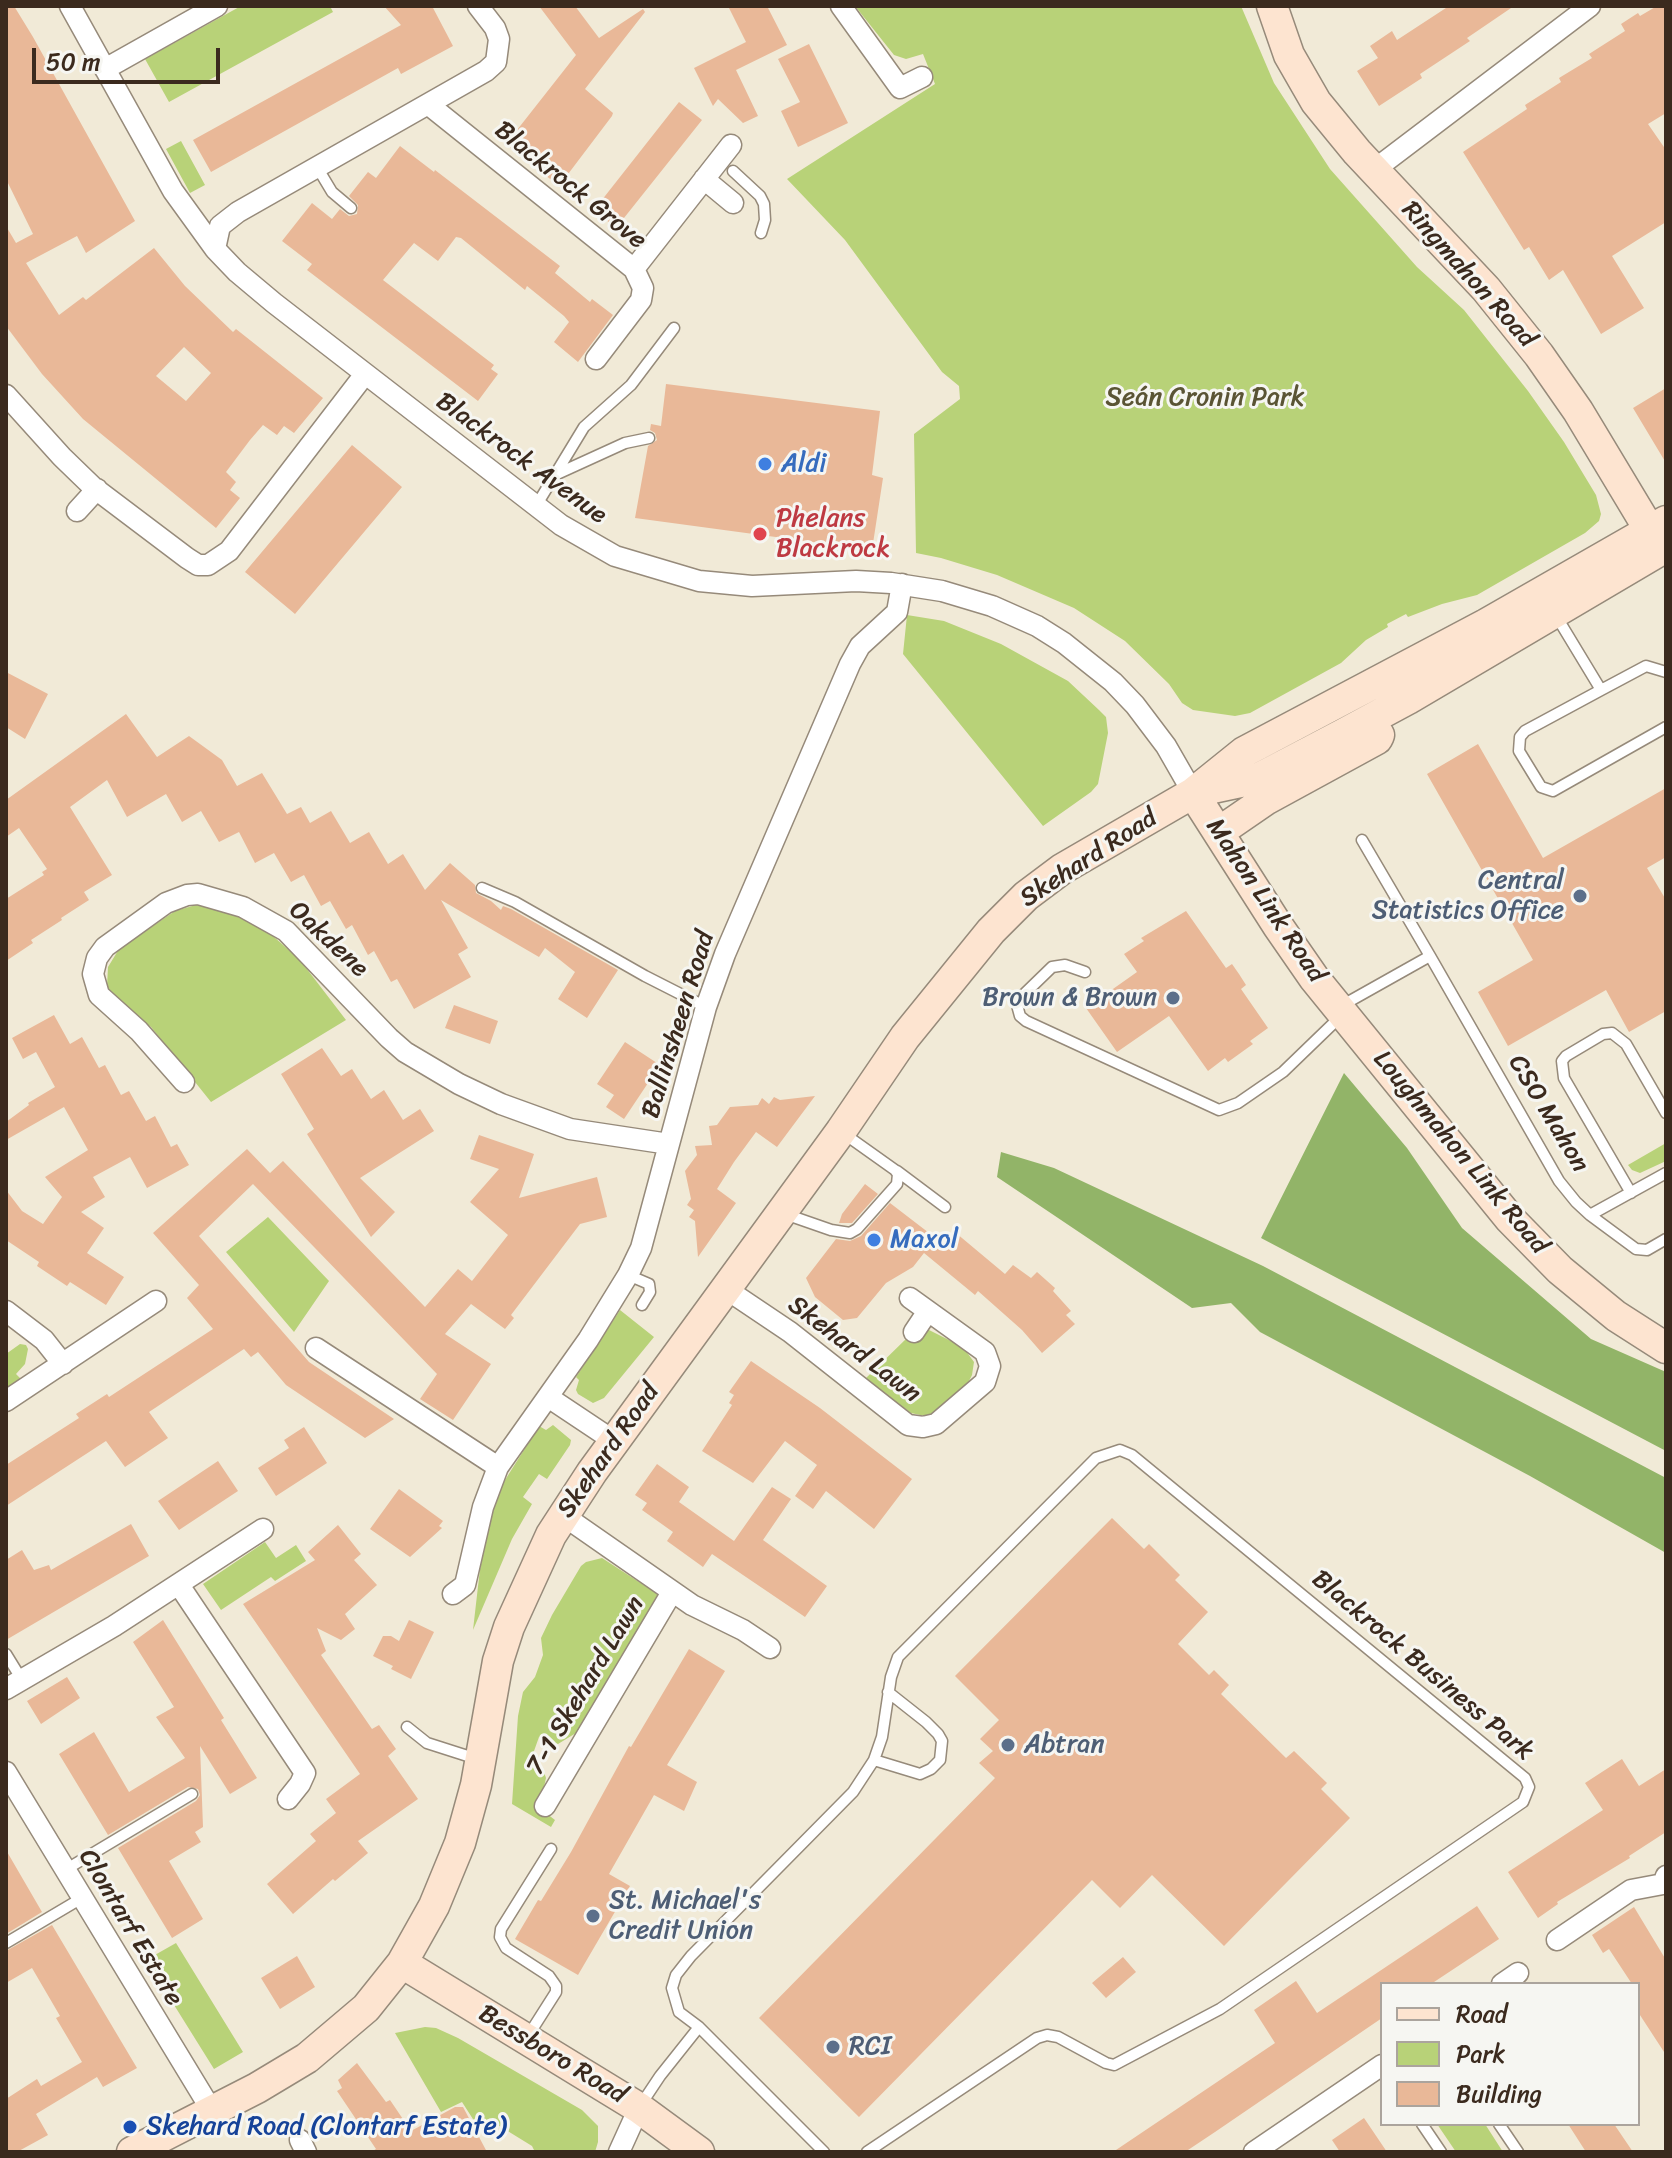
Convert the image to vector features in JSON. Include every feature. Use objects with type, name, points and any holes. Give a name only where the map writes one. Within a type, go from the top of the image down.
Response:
[{"type":"main road","name":"Ringmahon Road","points":[[1272,6],[1289,55],[1330,121],[1480,282],[1539,355],[1661,537]]},
{"type":"main road","name":"Skehard Road","points":[[1193,793],[1259,778],[1396,706],[1554,613],[1661,537]]},
{"type":"main road","name":"Skehard Road","points":[[132,2152],[257,2088],[307,2058],[366,2008],[402,1963],[434,1906],[456,1854],[481,1760],[491,1690],[509,1627],[541,1556],[614,1441],[841,1131],[905,1037],[974,949],[1007,915],[1062,869],[1193,793],[1258,744],[1486,624],[1661,537]]},
{"type":"main road","points":[[1219,832],[1267,799],[1377,739],[1396,706]]},
{"type":"main road","name":"Mahon Link Road","points":[[1193,793],[1278,926],[1314,978],[1342,1010]]},
{"type":"main road","name":"Loughmahon Link Road","points":[[1342,1010],[1510,1219],[1560,1270],[1605,1307],[1666,1348]]},
{"type":"main road","name":"Bessboro Road","points":[[402,1963],[639,2108],[699,2152]]},
{"type":"street","name":"Blackrock Avenue","points":[[70,6],[173,191],[215,249],[274,303],[574,534],[602,550],[644,566],[699,581],[752,586],[856,581],[902,584],[942,591],[992,606],[1037,626],[1101,671],[1135,705],[1166,746],[1193,793]]},
{"type":"street","points":[[105,69],[217,6]]},
{"type":"street","points":[[215,249],[220,226],[226,220],[429,105],[496,62],[499,39],[495,28],[478,6]]},
{"type":"street","points":[[841,6],[900,88],[922,77]]},
{"type":"street","points":[[1374,170],[1590,6]]},
{"type":"street","name":"Blackrock Grove","points":[[429,105],[634,269],[643,288],[641,300],[596,359]]},
{"type":"street","points":[[634,269],[731,145]]},
{"type":"street","points":[[704,179],[733,203]]},
{"type":"street","points":[[6,395],[62,457],[97,489],[198,565],[217,561],[229,551],[365,374]]},
{"type":"street","points":[[77,511],[97,489]]},
{"type":"street","name":"Ballinsheen Road","points":[[453,1594],[465,1585],[483,1507],[498,1467],[588,1340],[628,1275],[648,1224],[706,1007],[725,954],[850,664],[860,646],[897,612],[902,584]]},
{"type":"street","name":"Oakdene","points":[[184,1082],[139,1031],[99,995],[93,974],[97,958],[105,947],[166,903],[198,894],[243,907],[286,931],[389,1038],[405,1052],[459,1084],[550,1123],[586,1134],[669,1144]]},
{"type":"street","name":"Skehard Lawn","points":[[726,1289],[790,1332],[908,1425],[916,1427],[936,1424],[985,1382],[990,1366],[985,1352],[910,1298]]},
{"type":"street","points":[[6,1401],[156,1301]]},
{"type":"street","points":[[6,1311],[44,1340],[63,1364]]},
{"type":"street","points":[[914,1332],[928,1311]]},
{"type":"street","points":[[316,1348],[498,1467]]},
{"type":"street","points":[[548,1397],[614,1441]]},
{"type":"street","points":[[564,1516],[672,1592],[770,1648]]},
{"type":"street","points":[[14,1684],[179,1585],[263,1529]]},
{"type":"street","points":[[179,1585],[305,1773],[288,1799]]},
{"type":"street","name":"7-1 Skehard Lawn","points":[[545,1806],[672,1592]]},
{"type":"street","name":"Clontarf Estate","points":[[6,1772],[212,2111]]},
{"type":"street","points":[[1557,1940],[1631,1890],[1665,1883]]},
{"type":"street","points":[[1254,2152],[1380,2067]]},
{"type":"street","points":[[619,2152],[639,2108]]},
{"type":"lane","points":[[317,167],[332,192],[351,208]]},
{"type":"lane","points":[[733,171],[760,196],[764,204],[765,220],[761,233]]},
{"type":"lane","points":[[536,506],[584,427],[631,385],[674,328]]},
{"type":"lane","points":[[552,478],[563,469],[625,443],[649,438]]},
{"type":"lane","points":[[1554,613],[1601,690]]},
{"type":"lane","points":[[1666,672],[1646,666],[1601,690],[1525,731],[1520,737],[1519,751],[1541,787],[1553,791],[1666,727]]},
{"type":"lane","name":"CSO Mahon","points":[[1362,840],[1559,1181],[1590,1215],[1636,1249],[1647,1250],[1666,1239]]},
{"type":"lane","points":[[482,888],[515,902],[706,1007]]},
{"type":"lane","points":[[1085,972],[1065,965],[1052,967],[1018,1000],[1020,1016],[1219,1110],[1238,1103],[1283,1072],[1342,1010],[1430,956]]},
{"type":"lane","points":[[1631,1193],[1564,1078],[1562,1061],[1603,1034],[1612,1033],[1626,1044],[1666,1113]]},
{"type":"lane","points":[[841,1131],[945,1207]]},
{"type":"lane","points":[[782,1212],[831,1230],[850,1233],[897,1184],[898,1174],[895,1170]]},
{"type":"lane","points":[[1590,1215],[1666,1173]]},
{"type":"lane","points":[[628,1275],[649,1284],[650,1292],[642,1305]]},
{"type":"lane","name":"Blackrock Business Park","points":[[824,2152],[699,2027],[679,2012],[672,1988],[676,1975],[691,1956],[853,1792],[874,1760],[882,1737],[888,1692],[898,1657],[1096,1458],[1120,1450],[1132,1455],[1525,1778],[1529,1787],[1523,1802],[1220,2009],[1114,2065],[1058,2037],[1047,2035],[1037,2038],[867,2152]]},
{"type":"lane","points":[[6,1654],[14,1684]]},
{"type":"lane","points":[[874,1760],[920,1774],[940,1760],[942,1741],[938,1734],[888,1692]]},
{"type":"lane","points":[[407,1727],[427,1743],[481,1760]]},
{"type":"lane","points":[[65,1870],[192,1794]]},
{"type":"lane","points":[[526,2039],[556,1992],[556,1986],[549,1976],[506,1948],[500,1937],[501,1929],[551,1849]]},
{"type":"lane","points":[[6,1943],[82,1898]]},
{"type":"lane","points":[[639,2108],[699,2027]]},
{"type":"lane","points":[[1423,2126],[1441,2152]]},
{"type":"lane","points":[[1500,2126],[1518,2152]]},
{"type":"green space","points":[[241,6],[330,6],[333,12],[169,102],[145,59]]},
{"type":"green space","name":"Seán Cronin Park","points":[[855,6],[1241,6],[1274,83],[1330,169],[1417,267],[1464,310],[1528,391],[1596,495],[1601,514],[1599,521],[1585,533],[1477,595],[1408,617],[1406,614],[1387,624],[1388,627],[1366,640],[1341,663],[1250,713],[1235,716],[1193,710],[1182,703],[1169,684],[1125,641],[1074,608],[997,575],[916,553],[914,434],[960,399],[959,386],[942,372],[845,240],[787,179],[935,84],[923,54],[906,59],[894,55]]},
{"type":"green space","points":[[181,141],[205,185],[190,193],[166,149]]},
{"type":"green space","points":[[907,615],[944,621],[1001,644],[1068,681],[1099,710],[1106,717],[1108,733],[1098,784],[1091,792],[1043,826],[903,654]]},
{"type":"green space","points":[[196,905],[224,909],[264,928],[300,960],[346,1020],[211,1102],[151,1027],[130,1012],[107,986],[108,967],[119,949],[175,911]]},
{"type":"green space","points":[[1344,1073],[1407,1148],[1462,1228],[1591,1339],[1666,1372],[1666,1451],[1261,1238]]},
{"type":"green space","points":[[1666,1143],[1666,1161],[1640,1173],[1628,1165]]},
{"type":"green space","points":[[1001,1152],[1054,1168],[1263,1266],[1666,1478],[1666,1553],[1530,1476],[1260,1332],[1231,1303],[1192,1308],[997,1177]]},
{"type":"green space","points":[[268,1217],[329,1281],[294,1332],[226,1252]]},
{"type":"green space","points":[[620,1310],[654,1337],[604,1398],[593,1403],[578,1394],[579,1380],[576,1377]]},
{"type":"green space","points":[[927,1329],[963,1347],[974,1362],[967,1385],[925,1416],[911,1413],[865,1379],[908,1337],[917,1342]]},
{"type":"green space","points":[[20,1344],[28,1349],[25,1364],[16,1374],[21,1379],[6,1390],[6,1354]]},
{"type":"green space","points":[[553,1425],[571,1440],[570,1445],[547,1479],[539,1474],[523,1497],[532,1504],[512,1539],[473,1630],[480,1569],[495,1496],[539,1426],[546,1430]]},
{"type":"green space","points":[[265,1542],[276,1558],[296,1545],[306,1561],[275,1581],[271,1577],[221,1610],[203,1584]]},
{"type":"green space","points":[[602,1558],[659,1595],[576,1733],[558,1744],[539,1737],[529,1765],[544,1772],[546,1778],[540,1805],[555,1820],[551,1827],[512,1804],[518,1716],[523,1692],[535,1677],[543,1655],[541,1638],[552,1615],[581,1566]]},
{"type":"green space","points":[[176,1943],[243,2052],[214,2069],[146,1960]]},
{"type":"green space","points":[[436,2028],[458,2038],[582,2110],[598,2126],[595,2152],[535,2152],[532,2146],[493,2122],[480,2130],[462,2102],[441,2112],[395,2033]]},
{"type":"green space","points":[[1438,2126],[1486,2126],[1503,2152],[1456,2152]]},
{"type":"building","points":[[6,6],[14,6],[135,221],[86,253],[77,236],[26,263],[59,315],[83,297],[86,300],[154,248],[185,286],[233,332],[236,329],[323,398],[294,433],[284,426],[277,435],[263,425],[250,440],[226,472],[236,482],[230,490],[240,498],[216,528],[83,419],[42,374],[6,326],[6,226],[16,243],[33,234],[6,179]],"holes":[[[184,347],[211,373],[186,401],[156,376]]]},
{"type":"building","points":[[384,6],[432,6],[453,46],[401,74],[398,68],[211,172],[193,140],[401,25]]},
{"type":"building","points":[[539,6],[575,6],[599,38],[643,9],[645,12],[585,89],[613,113],[559,186],[506,144],[576,55]]},
{"type":"building","points":[[728,6],[767,6],[787,45],[736,70],[758,116],[743,123],[718,99],[713,106],[694,68],[746,42]]},
{"type":"building","points":[[1449,6],[1514,6],[1467,38],[1470,41],[1420,74],[1422,78],[1379,106],[1357,71],[1378,58],[1370,46],[1392,31],[1397,40]]},
{"type":"building","points":[[1657,6],[1666,6],[1666,113],[1648,124],[1666,150],[1666,222],[1612,256],[1644,308],[1601,334],[1563,270],[1549,280],[1529,247],[1524,250],[1463,152],[1527,109],[1525,105],[1561,82],[1559,78],[1592,58],[1589,54],[1625,31],[1621,24]]},
{"type":"building","points":[[809,44],[848,123],[798,147],[781,111],[800,102],[778,59]]},
{"type":"building","points":[[679,102],[702,120],[616,228],[594,210]]},
{"type":"building","points":[[400,146],[560,266],[555,273],[590,302],[592,299],[613,315],[578,362],[554,342],[569,322],[564,316],[527,286],[525,290],[461,238],[456,237],[438,261],[414,243],[383,280],[494,365],[491,369],[498,374],[478,401],[307,270],[312,264],[282,241],[312,203],[332,219],[340,209],[349,216],[357,214],[358,205],[349,196],[368,172],[376,178]]},
{"type":"building","points":[[666,384],[880,411],[872,475],[883,478],[872,550],[635,518],[648,446],[657,440],[650,430],[651,424],[661,426]]},
{"type":"building","points":[[1666,388],[1666,463],[1633,408]]},
{"type":"building","points":[[352,445],[402,487],[295,614],[245,572]]},
{"type":"building","points":[[6,672],[48,694],[25,739],[6,727]]},
{"type":"building","points":[[126,714],[157,757],[189,736],[222,760],[237,786],[262,773],[287,814],[301,807],[310,823],[331,811],[350,843],[369,832],[388,864],[403,854],[425,890],[450,863],[475,885],[476,893],[501,910],[503,906],[511,909],[618,970],[587,1018],[558,999],[575,972],[545,948],[539,957],[441,900],[468,948],[458,954],[471,977],[414,1009],[397,979],[391,982],[374,951],[368,955],[352,925],[346,929],[330,901],[321,906],[304,875],[291,882],[274,853],[255,863],[239,832],[219,842],[201,811],[182,822],[166,794],[127,817],[107,780],[70,807],[112,875],[84,892],[89,900],[6,961],[6,899],[44,875],[42,872],[47,869],[19,828],[6,837],[6,800]]},
{"type":"building","name":"Central Statistics Office","points":[[1478,744],[1543,858],[1666,788],[1666,857],[1647,868],[1666,900],[1666,1011],[1629,1032],[1606,990],[1508,1046],[1478,992],[1533,960],[1427,774]]},
{"type":"building","name":"Brown & Brown","points":[[1186,911],[1226,968],[1232,964],[1246,985],[1241,989],[1268,1028],[1250,1041],[1253,1044],[1228,1062],[1225,1058],[1208,1071],[1169,1016],[1117,1052],[1086,1008],[1137,972],[1124,954],[1144,941],[1141,938]]},
{"type":"building","points":[[454,1005],[498,1021],[490,1044],[445,1028]]},
{"type":"building","points":[[54,1015],[70,1044],[82,1037],[99,1068],[105,1065],[121,1095],[129,1091],[146,1121],[155,1116],[171,1147],[177,1144],[189,1165],[147,1188],[130,1157],[93,1177],[105,1197],[81,1212],[104,1228],[87,1253],[124,1277],[106,1305],[70,1282],[67,1286],[6,1240],[6,1190],[22,1211],[43,1224],[62,1197],[45,1177],[88,1150],[64,1107],[6,1140],[6,1122],[28,1103],[55,1087],[36,1052],[23,1059],[12,1038]]},
{"type":"building","points":[[625,1042],[660,1065],[624,1119],[606,1107],[614,1095],[597,1084]]},
{"type":"building","points":[[322,1048],[341,1076],[352,1069],[371,1099],[384,1090],[403,1120],[420,1109],[434,1131],[360,1178],[395,1212],[371,1237],[307,1134],[314,1129],[281,1074]]},
{"type":"building","points":[[815,1096],[777,1147],[756,1132],[734,1162],[717,1189],[736,1203],[698,1257],[695,1221],[689,1217],[694,1210],[687,1205],[691,1199],[685,1171],[697,1155],[695,1146],[712,1145],[709,1126],[717,1125],[730,1107],[758,1105],[762,1098],[769,1104],[774,1097],[780,1100]]},
{"type":"building","points":[[479,1135],[534,1154],[519,1198],[597,1177],[607,1217],[580,1224],[511,1315],[514,1318],[505,1329],[471,1304],[445,1334],[491,1364],[453,1420],[420,1399],[437,1374],[253,1184],[199,1236],[309,1362],[394,1419],[365,1438],[286,1385],[258,1352],[251,1357],[244,1349],[149,1412],[168,1438],[125,1467],[106,1441],[6,1506],[6,1465],[79,1418],[76,1414],[107,1394],[109,1397],[213,1329],[187,1298],[199,1285],[153,1233],[247,1149],[270,1173],[283,1161],[425,1307],[458,1269],[472,1281],[508,1235],[470,1202],[499,1169],[470,1159]]},
{"type":"building","points":[[865,1184],[878,1194],[852,1223],[839,1223],[842,1214]]},
{"type":"building","points":[[890,1203],[946,1246],[956,1233],[1005,1274],[1013,1265],[1031,1278],[1037,1272],[1055,1288],[1053,1291],[1071,1311],[1066,1315],[1075,1324],[1042,1353],[1022,1330],[978,1291],[975,1295],[924,1253],[913,1267],[886,1283],[857,1318],[843,1320],[815,1297],[806,1278],[836,1239],[850,1241],[861,1236]]},
{"type":"building","points":[[751,1361],[820,1408],[912,1479],[874,1529],[826,1491],[813,1509],[795,1496],[817,1465],[785,1441],[753,1483],[702,1451],[732,1405],[729,1403],[734,1395],[729,1392]]},
{"type":"building","points":[[304,1427],[327,1463],[276,1496],[258,1468],[289,1448],[284,1440]]},
{"type":"building","points":[[218,1461],[238,1491],[179,1530],[158,1501]]},
{"type":"building","points":[[657,1464],[689,1487],[679,1502],[734,1541],[772,1487],[791,1499],[763,1540],[827,1586],[805,1617],[712,1554],[703,1567],[667,1541],[673,1532],[642,1510],[647,1503],[635,1495]]},
{"type":"building","points":[[399,1489],[443,1521],[439,1526],[442,1528],[410,1557],[370,1529]]},
{"type":"building","points":[[1112,1518],[1144,1549],[1149,1544],[1180,1575],[1175,1580],[1208,1612],[1178,1644],[1209,1675],[1214,1670],[1229,1685],[1221,1694],[1286,1758],[1294,1751],[1327,1783],[1321,1789],[1350,1818],[1224,1946],[1152,1875],[1120,1908],[1092,1880],[859,2117],[759,2018],[995,1778],[979,1763],[993,1751],[980,1739],[999,1720],[955,1676]]},
{"type":"building","points":[[131,1524],[149,1556],[6,1640],[6,1560],[22,1550],[34,1570],[49,1565],[51,1570]]},
{"type":"building","points":[[338,1525],[361,1554],[354,1560],[377,1585],[345,1614],[355,1629],[341,1640],[317,1628],[326,1651],[321,1655],[372,1729],[379,1725],[396,1749],[388,1756],[418,1799],[358,1841],[368,1853],[293,1914],[267,1884],[316,1841],[310,1834],[336,1813],[326,1799],[360,1774],[243,1604],[315,1560],[308,1552]]},
{"type":"building","points":[[163,1620],[257,1778],[230,1794],[200,1746],[203,1827],[195,1832],[201,1842],[169,1861],[203,1919],[172,1938],[118,1848],[196,1801],[200,1795],[198,1789],[188,1787],[108,1835],[59,1754],[94,1732],[129,1792],[185,1758],[156,1717],[174,1707],[133,1642]]},
{"type":"building","points":[[409,1620],[434,1632],[411,1679],[373,1656],[383,1636],[399,1641]]},
{"type":"building","points":[[689,1649],[725,1671],[667,1765],[697,1782],[684,1811],[654,1795],[609,1874],[630,1886],[578,1975],[515,1939],[571,1852],[629,1746]]},
{"type":"building","points":[[67,1677],[80,1698],[41,1724],[27,1701]]},
{"type":"building","points":[[1622,1759],[1639,1786],[1666,1769],[1666,1832],[1630,1858],[1557,1902],[1538,1918],[1508,1872],[1603,1810],[1585,1783]]},
{"type":"building","points":[[6,1850],[42,1912],[6,1934]]},
{"type":"building","points":[[1477,1906],[1499,1939],[1434,1982],[1380,1982],[1380,2019],[1185,2152],[1113,2152],[1275,2043],[1254,2010],[1296,1981],[1317,2013]]},
{"type":"building","points":[[1634,1907],[1666,1960],[1666,2055],[1640,2015],[1640,1982],[1631,1982],[1609,1949],[1603,1953],[1592,1935]]},
{"type":"building","points":[[52,1925],[137,2068],[103,2087],[97,2077],[36,2114],[48,2135],[17,2152],[6,2152],[6,2099],[37,2079],[41,2086],[82,2062],[32,1968],[6,1983],[6,1951]]},
{"type":"building","points":[[297,1956],[315,1987],[280,2009],[261,1978]]},
{"type":"building","points":[[1123,1957],[1136,1972],[1106,1998],[1092,1983]]},
{"type":"building","points":[[357,2063],[386,2102],[390,2100],[411,2131],[455,2107],[463,2107],[487,2152],[371,2152],[376,2149],[337,2091],[342,2088],[338,2080]]},
{"type":"building","points":[[1364,2118],[1387,2152],[1340,2152],[1332,2140]]},
{"type":"building","points":[[1569,2126],[1615,2126],[1633,2152],[1586,2152]]},
{"type":"place","name":"Aldi","points":[[765,464]]},
{"type":"place","name":"Phelans Blackrock","points":[[760,534]]},
{"type":"place","name":"Central Statistics Office","points":[[1580,896]]},
{"type":"place","name":"Brown & Brown","points":[[1173,998]]},
{"type":"place","name":"Maxol","points":[[874,1240]]},
{"type":"place","name":"Abtran","points":[[1008,1745]]},
{"type":"place","name":"St. Michael's Credit Union","points":[[593,1916]]},
{"type":"place","name":"RCI","points":[[833,2047]]},
{"type":"place","name":"Skehard Road (Clontarf Estate)","points":[[130,2127]]}]
